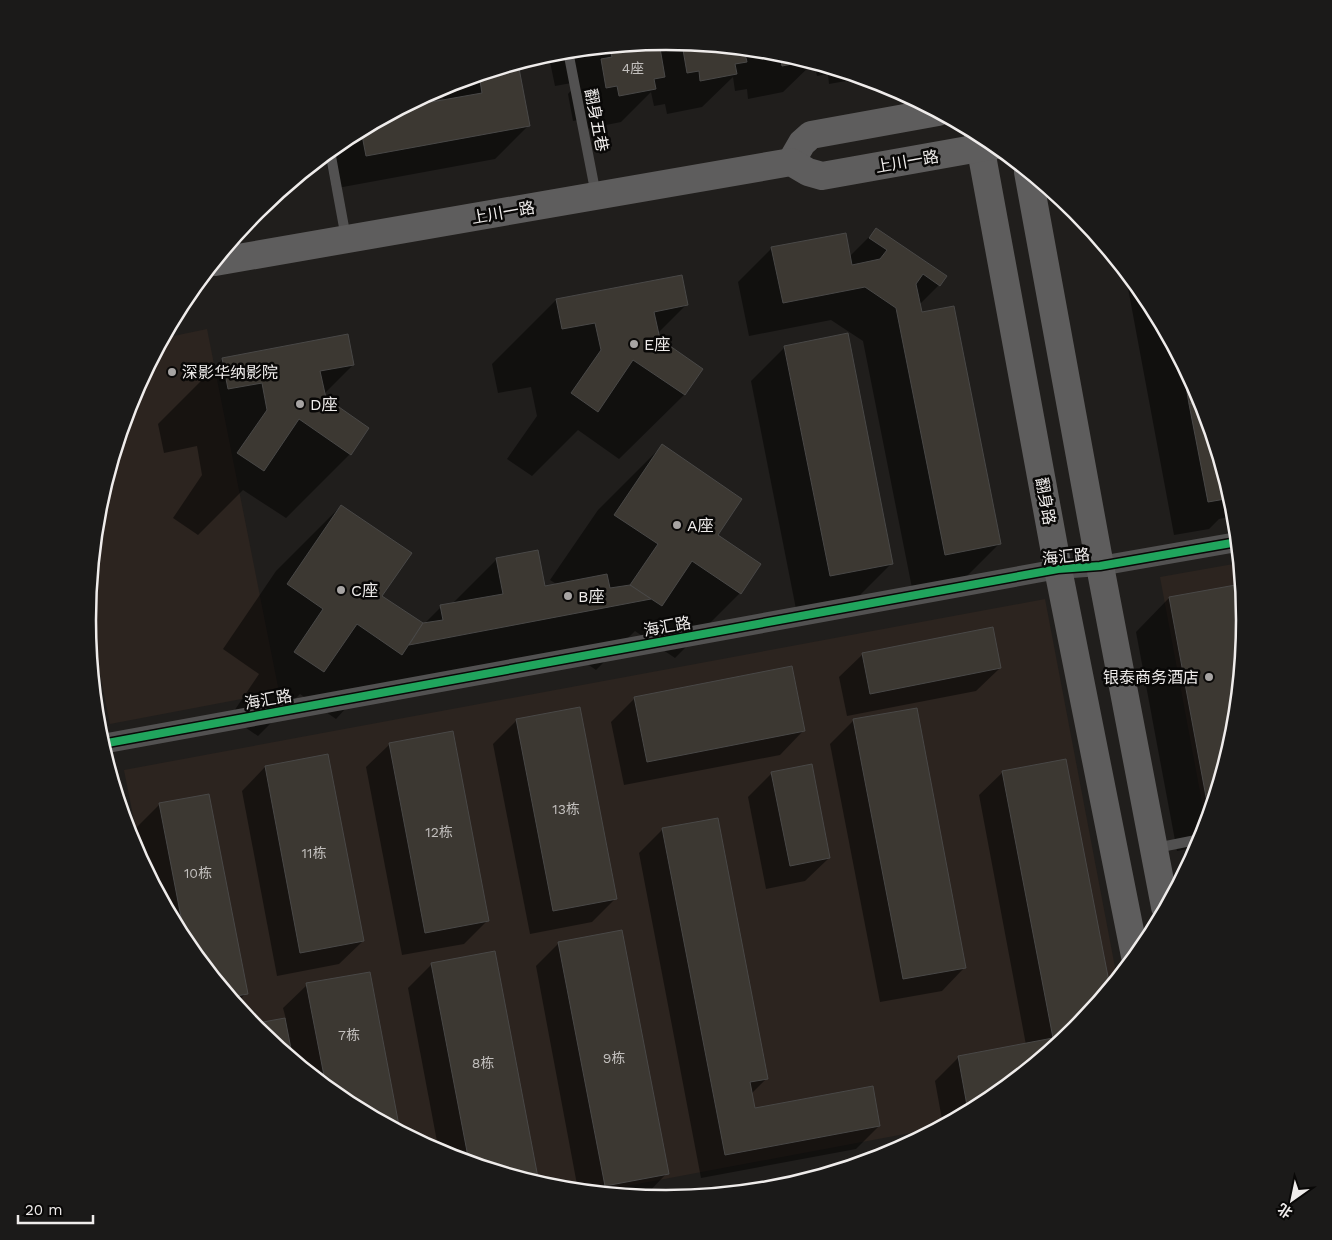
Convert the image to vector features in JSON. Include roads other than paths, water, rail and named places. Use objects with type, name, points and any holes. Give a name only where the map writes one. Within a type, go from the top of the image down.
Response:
[{"type":"main road","points":[[791,162],[802,144],[811,135],[920,112]]},
{"type":"main road","name":"上川一路","points":[[224,260],[791,162],[808,172],[822,176],[915,159],[979,143]]},
{"type":"main road","name":"翻身路","points":[[986,148],[994,219],[1058,568],[1133,946]]},
{"type":"main road","points":[[915,159],[938,162],[959,169],[975,182],[986,198],[994,219]]},
{"type":"main road","points":[[1030,181],[1100,566],[1164,897]]},
{"type":"main road","points":[[1035,185],[1035,211]]},
{"type":"street","name":"海汇路","points":[[110,743],[1058,568],[1100,566],[1231,543]]},
{"type":"lane","name":"翻身五巷","points":[[570,59],[597,196]]},
{"type":"lane","points":[[331,159],[346,239]]},
{"type":"lane","points":[[1154,848],[1192,841]]},
{"type":"place","name":"E座","points":[[634,344]]},
{"type":"place","name":"深影华纳影院","points":[[172,372]]},
{"type":"place","name":"D座","points":[[300,404]]},
{"type":"place","name":"A座","points":[[677,525]]},
{"type":"place","name":"C座","points":[[341,590]]},
{"type":"place","name":"B座","points":[[568,596]]},
{"type":"place","name":"银泰商务酒店","points":[[1209,677]]}]
